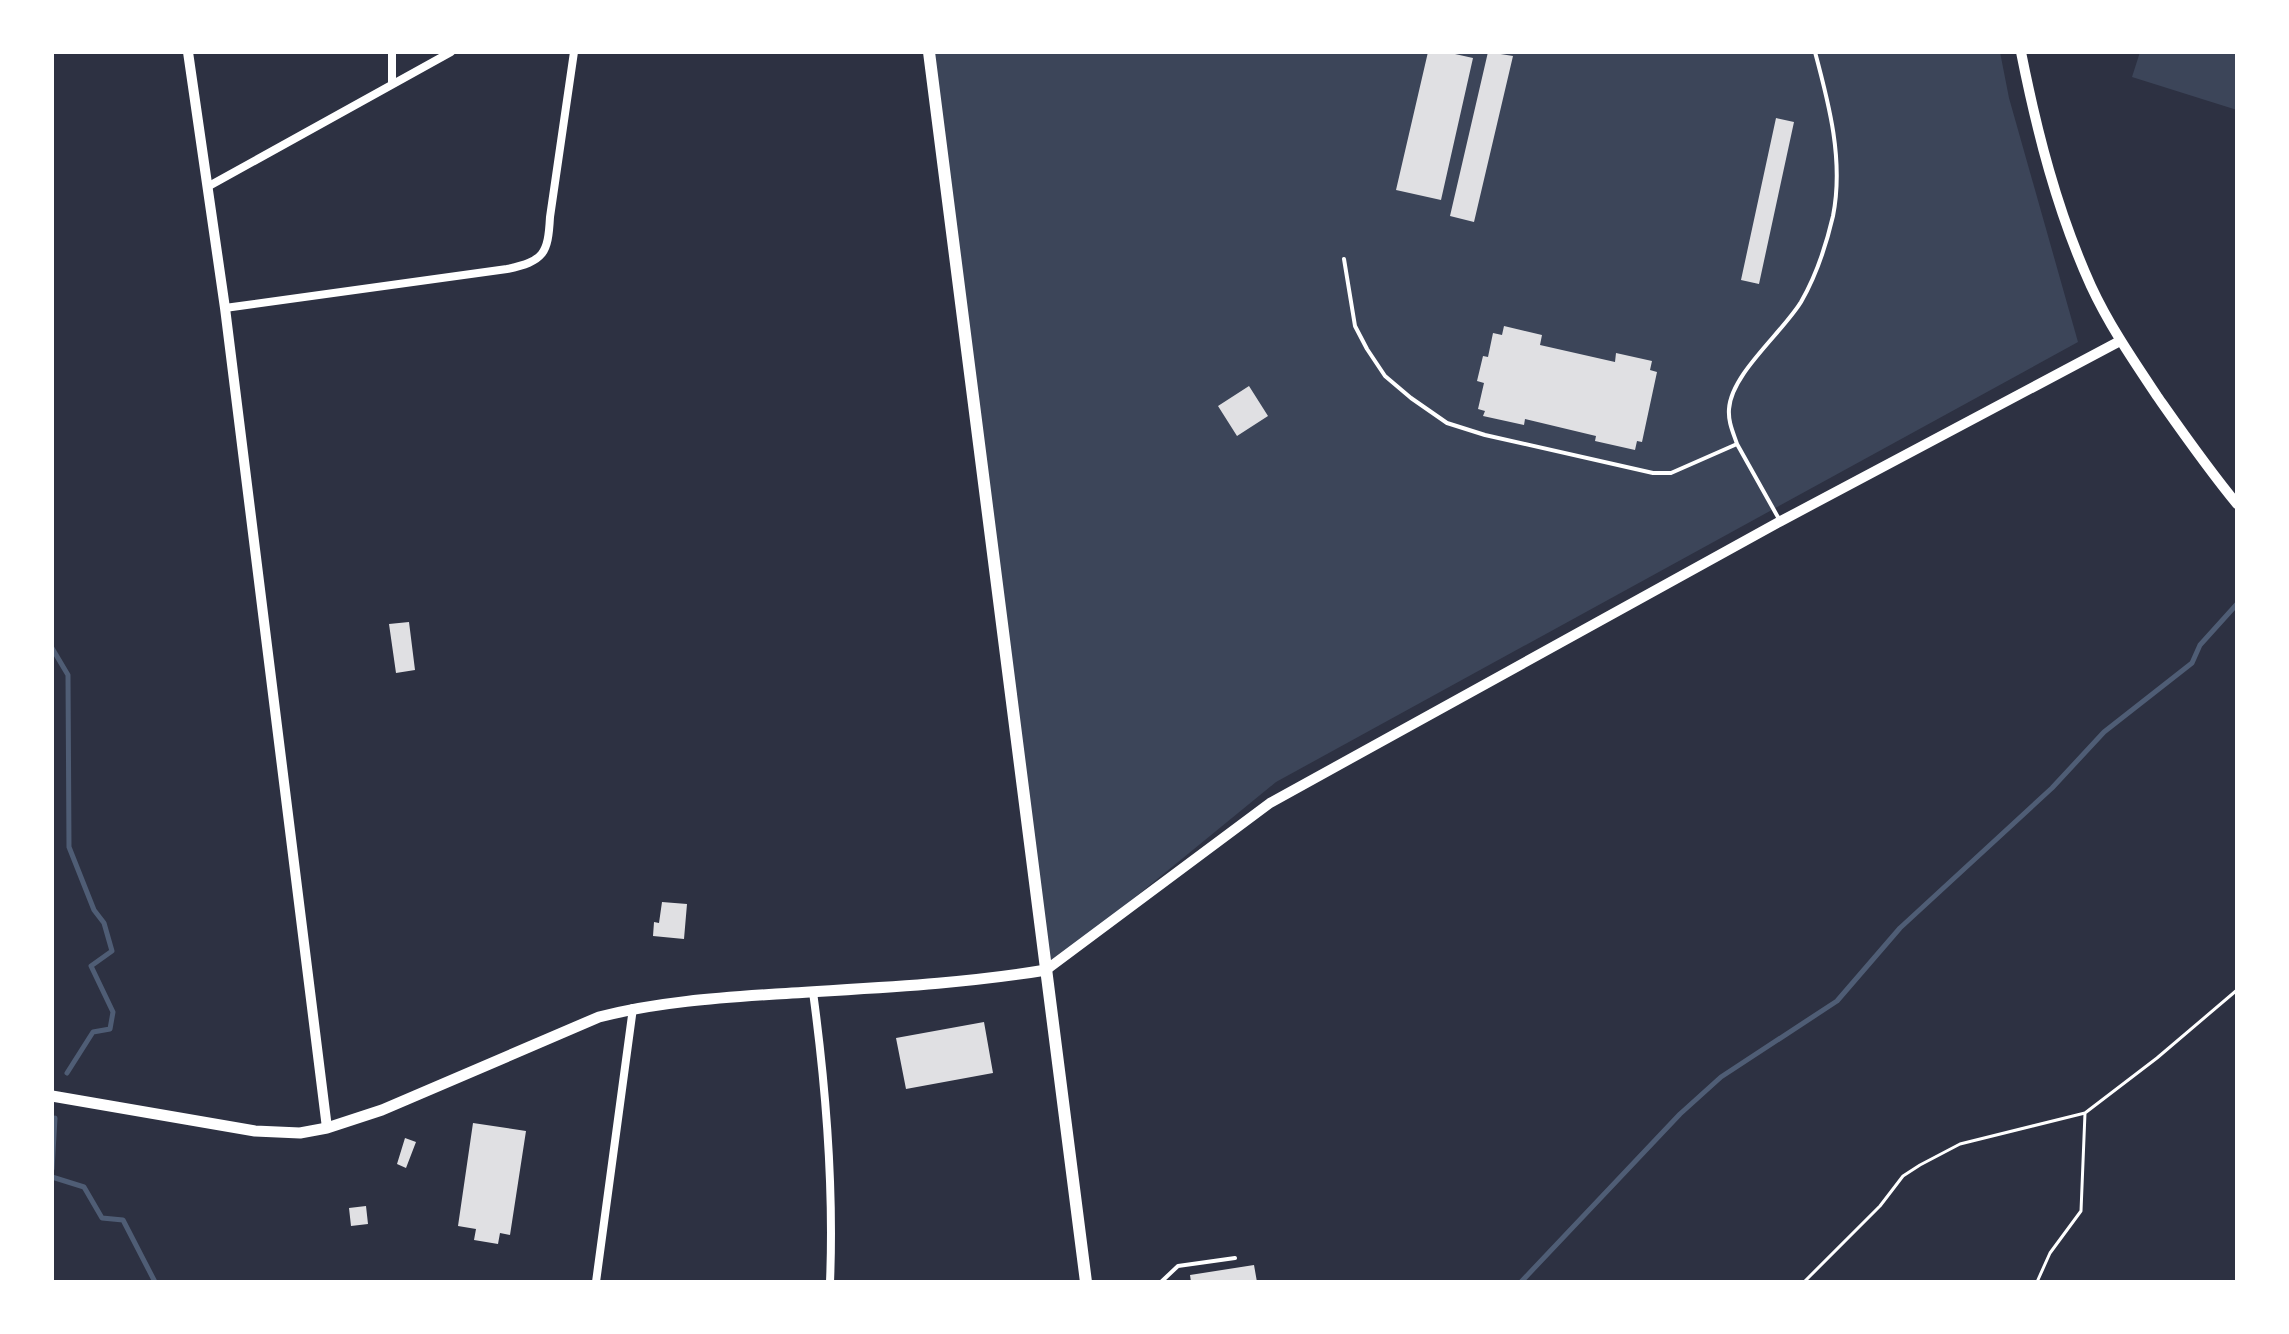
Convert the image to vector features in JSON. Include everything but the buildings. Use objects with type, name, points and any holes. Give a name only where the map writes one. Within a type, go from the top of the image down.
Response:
[{"type":"main road","points":[[929,52],[1086,1282]]},
{"type":"main road","points":[[52,1096],[255,1131],[300,1133],[327,1128],[382,1110],[599,1017],[633,1008],[702,999],[988,979],[1046,970]]},
{"type":"street","points":[[188,52],[225,308],[327,1128]]},
{"type":"street","points":[[392,52],[392,84]]},
{"type":"street","points":[[209,186],[451,52]]},
{"type":"street","points":[[225,308],[507,269],[530,264],[540,258],[549,244],[550,217],[574,52]]},
{"type":"street","points":[[2021,52],[2034,117],[2061,211],[2091,287],[2120,341],[2207,468],[2237,504]]},
{"type":"street","points":[[1046,970],[1270,803],[1781,521],[2120,341]]},
{"type":"street","points":[[813,992],[824,1069],[832,1227],[830,1282]]},
{"type":"street","points":[[596,1282],[633,1008]]},
{"type":"lane","points":[[1781,521],[1737,444],[1730,426],[1729,405],[1741,377],[1781,331],[1801,302],[1817,269],[1833,213],[1837,182],[1832,122],[1815,52]]},
{"type":"lane","points":[[1344,259],[1355,326],[1367,349],[1385,376],[1447,423],[1485,435],[1653,473],[1671,473],[1737,444]]},
{"type":"lane","points":[[1161,1282],[1178,1266],[1235,1258]]},
{"type":"path","points":[[1804,1282],[1880,1206],[1903,1176],[1960,1144],[2085,1113],[2157,1058],[2237,990]]},
{"type":"path","points":[[2037,1282],[2050,1253],[2081,1211],[2085,1113]]},
{"type":"shaded area","points":[[929,52],[2000,52],[2009,98],[2078,342],[1276,782],[1046,970]]},
{"type":"shaded area","points":[[2140,52],[2237,52],[2237,110],[2132,77]]},
{"type":"waterway","points":[[1521,1282],[1680,1114],[1721,1077],[1837,1001],[1900,928],[2052,788],[2104,732],[2192,663],[2200,645],[2237,604]]},
{"type":"waterway","points":[[52,648],[68,675],[69,847],[94,910],[104,923],[112,951],[91,966],[113,1012],[110,1029],[93,1032],[67,1073]]},
{"type":"waterway","points":[[52,1169],[55,1118]]},
{"type":"waterway","points":[[52,1177],[84,1187],[102,1218],[123,1220],[155,1282]]}]
